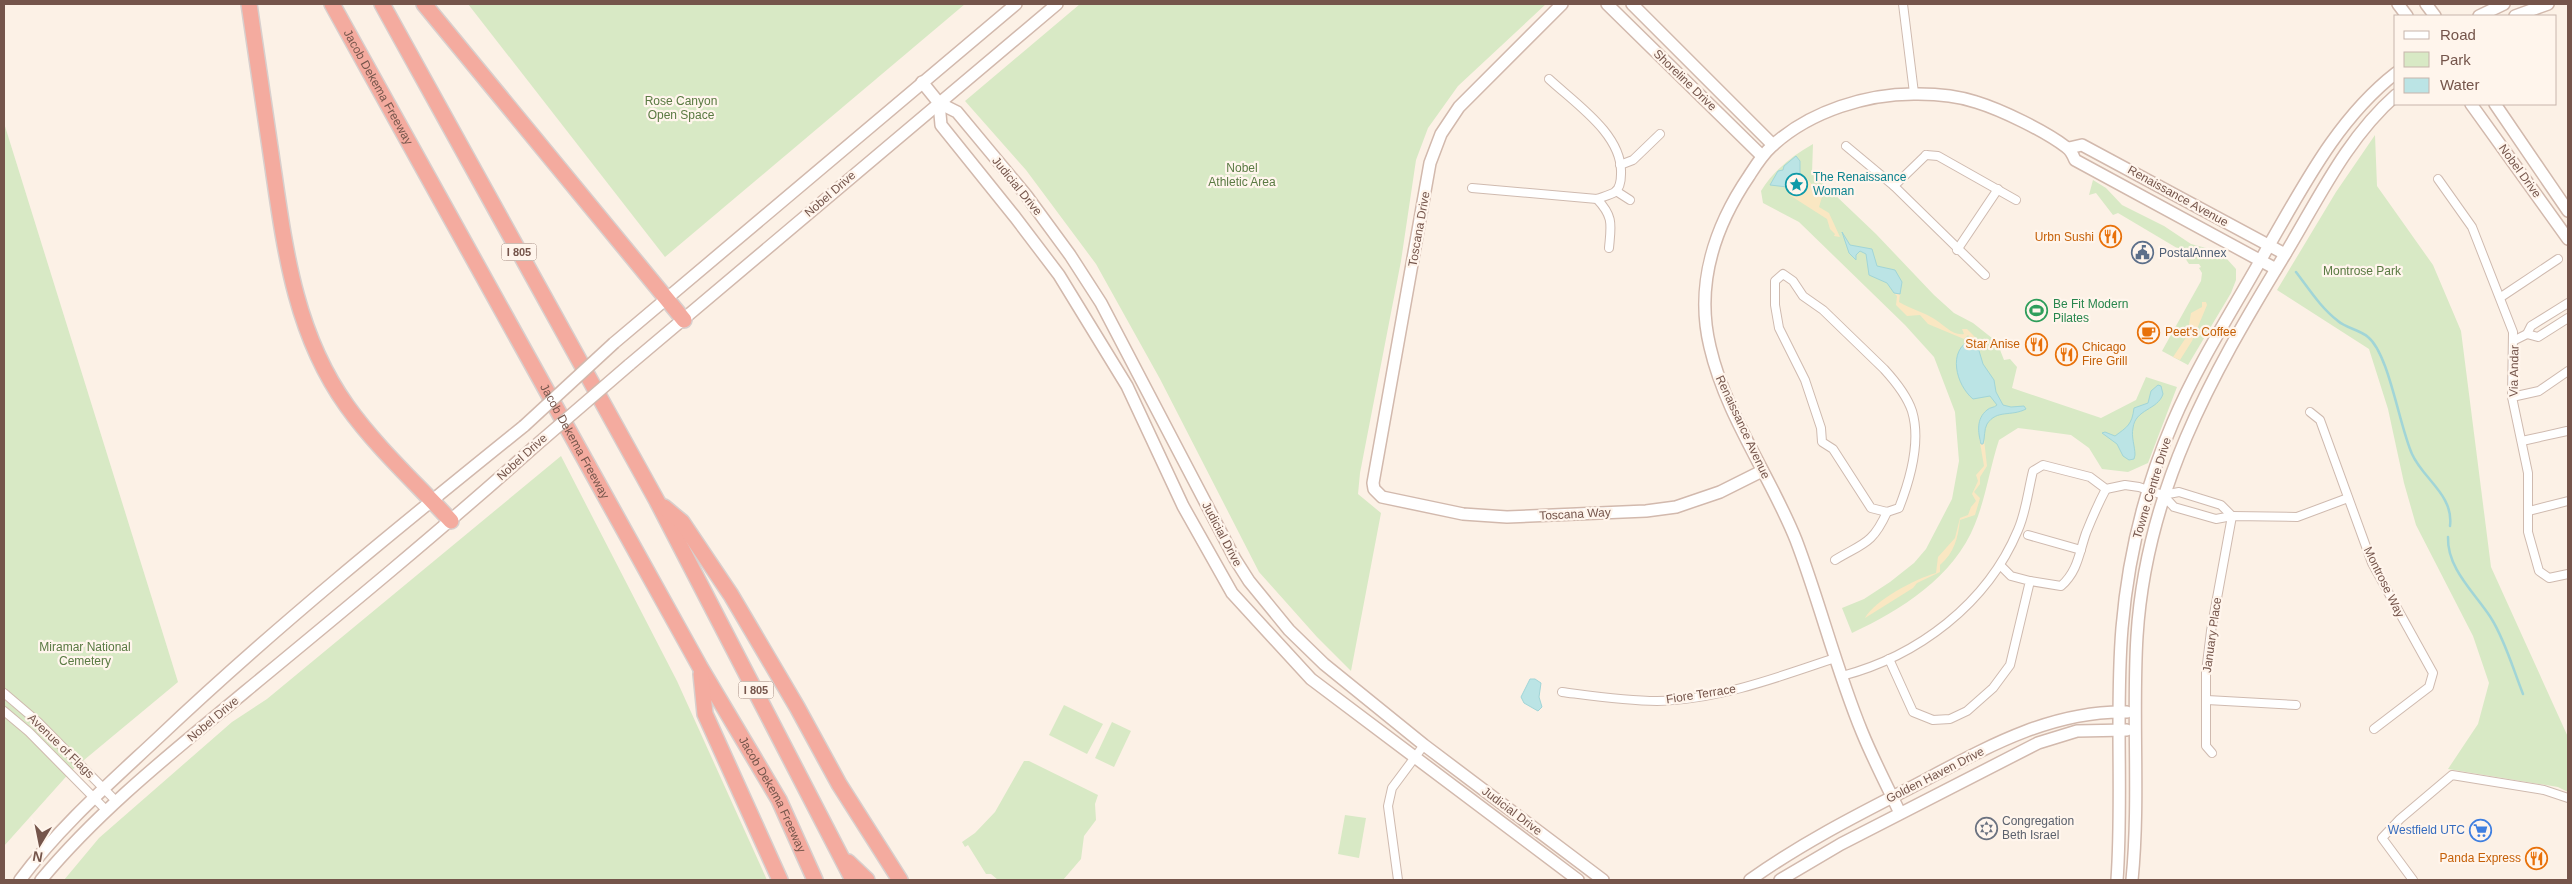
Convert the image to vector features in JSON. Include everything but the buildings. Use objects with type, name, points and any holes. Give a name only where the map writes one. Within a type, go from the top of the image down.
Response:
[{"type":"highway","points":[[248,4],[285,250],[304,328],[324,368],[346,405],[376,442],[451,521]]},
{"type":"highway","name":"Jacob Dekema Freeway","points":[[332,4],[700,667],[778,800],[815,880]]},
{"type":"highway","name":"I 805","points":[[382,4],[657,501],[844,859],[853,880]]},
{"type":"highway","points":[[424,4],[684,320]]},
{"type":"highway","points":[[657,501],[682,522],[731,595],[797,707],[839,784],[900,880]]},
{"type":"highway","points":[[700,667],[705,714],[780,880]]},
{"type":"highway","points":[[844,859],[867,880]]},
{"type":"street","name":"Nobel Drive","points":[[20,880],[50,842],[104,789],[249,655],[432,500],[524,426],[614,343],[1016,4]]},
{"type":"street","name":"Nobel Drive","points":[[41,880],[63,854],[116,801],[451,521],[534,446],[872,158],[1057,4]]},
{"type":"street","name":"Toscana Drive","points":[[1382,497],[1374,489],[1373,483],[1430,163],[1441,134],[1459,107],[1562,4]]},
{"type":"street","name":"Shoreline Drive","points":[[1607,4],[1762,156]]},
{"type":"street","name":"Shoreline Drive","points":[[1632,4],[1773,145]]},
{"type":"street","points":[[1903,4],[1914,94]]},
{"type":"street","points":[[2398,4],[2406,15]]},
{"type":"street","points":[[2426,4],[2434,15]]},
{"type":"street","points":[[2481,15],[2504,4]]},
{"type":"street","points":[[2518,15],[2548,4]]},
{"type":"street","name":"Towne Centre Drive","points":[[2116,880],[2122,637],[2126,588],[2148,490],[2174,420],[2196,376],[2269,246],[2336,137],[2369,97],[2394,75]]},
{"type":"street","points":[[1472,188],[1597,199],[1616,192],[1620,184],[1620,165],[1610,136],[1549,79]]},
{"type":"street","name":"Judicial Drive","points":[[922,82],[939,104],[956,112],[1026,194],[1101,303],[1248,581],[1289,630],[1324,664],[1424,745],[1603,880]]},
{"type":"street","name":"Renaissance Avenue","points":[[1900,814],[1861,731],[1795,539],[1717,373],[1709,344],[1705,304],[1709,263],[1718,231],[1740,190],[1762,156],[1773,145],[1801,126],[1849,103],[1885,95],[1914,94],[1942,95],[1977,102],[2004,113],[2069,148],[2075,160],[2276,269]]},
{"type":"street","name":"Towne Centre Drive","points":[[2132,880],[2136,668],[2140,609],[2150,545],[2163,495],[2206,395],[2276,269],[2342,158],[2363,130],[2394,97]]},
{"type":"street","name":"Judicial Drive","points":[[939,104],[940,125],[991,185],[1059,275],[1127,386],[1183,506],[1232,593],[1311,679],[1578,880]]},
{"type":"street","name":"Nobel Drive","points":[[2472,105],[2568,239]]},
{"type":"street","name":"Nobel Drive","points":[[2496,105],[2568,210]]},
{"type":"street","points":[[1620,165],[1632,160],[1660,134]]},
{"type":"street","name":"Renaissance Avenue","points":[[2069,148],[2082,145],[2285,254]]},
{"type":"street","points":[[1846,146],[1894,186],[1957,250],[1986,275]]},
{"type":"street","points":[[1894,186],[1926,152],[1938,156],[2016,200]]},
{"type":"street","name":"Via Andar","points":[[2438,179],[2472,227],[2501,297],[2515,340],[2512,397],[2528,473],[2530,541],[2539,571],[2544,577],[2556,578],[2568,574]]},
{"type":"street","points":[[1957,250],[1998,189]]},
{"type":"street","points":[[1616,192],[1630,200]]},
{"type":"street","points":[[1597,199],[1607,210],[1612,221],[1609,248]]},
{"type":"street","points":[[2501,297],[2558,259]]},
{"type":"street","points":[[1835,560],[1858,550],[1879,529],[1887,512],[1899,508],[1906,491],[1914,449],[1912,412],[1892,378],[1884,369],[1823,310],[1803,296],[1793,281],[1783,274],[1776,281],[1775,305],[1779,328],[1805,380],[1821,428],[1822,442],[1833,449],[1871,508],[1887,512]]},
{"type":"street","points":[[2515,340],[2527,334],[2531,326],[2568,303]]},
{"type":"street","points":[[2527,334],[2538,338],[2568,318]]},
{"type":"street","points":[[2512,397],[2539,392],[2568,371]]},
{"type":"street","name":"Montrose Way","points":[[2310,412],[2320,420],[2372,562],[2433,673],[2429,687],[2374,729]]},
{"type":"street","points":[[2522,441],[2567,431]]},
{"type":"street","points":[[1842,676],[1889,658],[1916,645],[1951,622],[1976,597],[2001,566],[2018,529],[2035,469],[2044,465],[2090,477],[2106,490]]},
{"type":"street","name":"Toscana Way","points":[[1382,497],[1463,514],[1507,518],[1646,511],[1676,507],[1720,492],[1762,471]]},
{"type":"street","points":[[2001,566],[2011,576],[2061,586],[2077,566],[2097,506],[2106,490],[2125,485],[2163,495],[2179,492],[2221,505],[2232,516]]},
{"type":"street","points":[[2163,495],[2174,507],[2216,519],[2232,516],[2298,517],[2348,498]]},
{"type":"street","points":[[2529,511],[2568,502]]},
{"type":"street","name":"January Place","points":[[2212,753],[2206,746],[2206,672],[2211,631],[2232,516]]},
{"type":"street","points":[[2028,535],[2081,550]]},
{"type":"street","points":[[1889,658],[1914,712],[1933,720],[1950,719],[1967,711],[1994,688],[2010,665],[2030,581]]},
{"type":"street","name":"Fiore Terrace","points":[[1562,692],[1657,701],[1688,698],[1742,687],[1835,658]]},
{"type":"street","name":"Avenue of Flags","points":[[4,693],[38,722],[116,801]]},
{"type":"street","points":[[2206,700],[2296,705]]},
{"type":"street","name":"Avenue of Flags","points":[[4,711],[29,732],[106,810]]},
{"type":"street","name":"Golden Haven Drive","points":[[1750,880],[1823,834],[2028,728],[2090,713],[2136,712]]},
{"type":"street","points":[[29,732],[38,722]]},
{"type":"street","name":"Golden Haven Drive","points":[[1780,880],[1841,844],[2038,743],[2077,731],[2136,730]]},
{"type":"street","points":[[1398,880],[1388,806],[1392,788],[1424,745]]},
{"type":"street","points":[[2413,880],[2382,838],[2400,819],[2452,775],[2544,790],[2568,798]]},
{"type":"green space","name":"Rose Canyon Open Space","points":[[468,4],[965,4],[665,257]]},
{"type":"green space","name":"Nobel Athletic Area","points":[[1080,4],[1546,4],[1458,86],[1428,128],[1416,160],[1401,261],[1360,473],[1358,494],[1381,513],[1351,671],[1317,637],[1259,572],[1160,379],[1096,264],[1026,170],[965,101]]},
{"type":"green space","name":"Miramar National Cemetery","points":[[4,123],[178,682],[72,770],[4,846]]},
{"type":"green space","name":"Montrose Park","points":[[2375,135],[2377,186],[2433,265],[2461,331],[2491,567],[2568,737],[2568,792],[2558,787],[2448,769],[2478,724],[2489,683],[2473,636],[2416,525],[2404,483],[2388,409],[2369,349],[2277,290],[2336,192]]},
{"type":"green space","points":[[1813,144],[1812,173],[1876,234],[1934,295],[1954,313],[1973,323],[1997,342],[2004,360],[2010,359],[2017,367],[2012,388],[2101,418],[2136,400],[2146,377],[2177,387],[2148,463],[2128,472],[2102,469],[2089,448],[2071,435],[2018,428],[1999,440],[1975,524],[1966,543],[1954,560],[1924,590],[1889,614],[1852,633],[1842,608],[1864,599],[1890,582],[1914,563],[1926,549],[1952,499],[1959,461],[1955,412],[1934,357],[1905,325],[1799,222],[1763,203],[1761,191],[1772,176],[1798,153]]},
{"type":"green space","points":[[2093,180],[2106,188],[2122,205],[2164,226],[2191,244],[2206,248],[2226,258],[2236,269],[2236,280],[2231,293],[2188,365],[2162,351],[2201,281],[2202,273],[2199,268],[2201,267],[2199,264],[2189,264],[2185,258],[2187,254],[2118,213],[2113,215],[2096,193],[2089,195]]},
{"type":"green space","points":[[561,456],[677,681],[767,880],[64,880],[99,838],[232,722],[267,699]]},
{"type":"green space","points":[[1064,705],[1103,724],[1087,754],[1049,735]]},
{"type":"green space","points":[[1112,722],[1131,731],[1114,767],[1095,758]]},
{"type":"green space","points":[[1024,761],[1029,761],[1098,795],[1095,804],[1096,820],[1084,836],[1081,859],[1063,880],[998,880],[991,874],[986,874],[968,845],[965,847],[962,842],[975,833],[995,812]]},
{"type":"green space","points":[[1345,815],[1366,818],[1359,858],[1338,854]]},
{"type":"sand","points":[[1806,177],[1822,197],[1819,207],[1829,213],[1840,237],[1834,236],[1835,234],[1830,229],[1827,219],[1789,194],[1793,192],[1798,194],[1805,191],[1807,185]]},
{"type":"sand","points":[[1894,293],[1900,294],[1899,302],[1931,317],[1952,332],[1964,334],[1962,329],[1967,329],[1977,339],[1974,342],[1968,335],[1964,339],[1928,324],[1920,315],[1907,316],[1896,305],[1897,296]]},
{"type":"sand","points":[[2202,302],[2206,302],[2207,305],[2192,341],[2180,360],[2173,357],[2187,336],[2191,313],[2202,307]]},
{"type":"sand","points":[[1979,437],[1983,444],[1984,439],[1987,466],[1980,477],[1980,484],[1974,492],[1980,498],[1975,515],[1960,520],[1955,545],[1940,565],[1940,572],[1917,583],[1913,588],[1865,618],[1886,597],[1917,580],[1936,573],[1938,557],[1955,538],[1960,518],[1968,515],[1976,501],[1972,494],[1978,481],[1976,475],[1984,466]]},
{"type":"water","points":[[1796,156],[1800,161],[1800,175],[1790,178],[1787,187],[1770,185],[1778,171],[1783,170],[1784,166]]},
{"type":"water","points":[[1842,232],[1850,245],[1872,249],[1877,266],[1895,270],[1902,282],[1900,294],[1894,293],[1887,283],[1869,275],[1866,254],[1860,251],[1856,255],[1856,260],[1849,253]]},
{"type":"water","points":[[1971,340],[1977,344],[1983,364],[1994,380],[1996,392],[2003,405],[2011,407],[2024,406],[2026,409],[1995,416],[1991,419],[1986,426],[1983,444],[1981,444],[1979,435],[1979,422],[1989,408],[1997,405],[1990,396],[1973,399],[1962,385],[1957,368],[1957,359],[1963,345]]},
{"type":"water","points":[[2158,385],[2161,386],[2163,394],[2160,399],[2142,413],[2135,422],[2132,435],[2135,455],[2134,459],[2129,460],[2123,456],[2117,444],[2102,433],[2105,432],[2115,436],[2126,428],[2132,418],[2134,408],[2148,403],[2151,391]]},
{"type":"water","points":[[1530,679],[1535,679],[1541,683],[1539,697],[1542,707],[1538,711],[1524,703],[1521,697]]},
{"type":"waterway","points":[[2296,272],[2332,316],[2341,323],[2368,337],[2375,346],[2388,374],[2412,454],[2443,496],[2450,515],[2450,526]]},
{"type":"waterway","points":[[2448,537],[2452,560],[2463,580],[2496,627],[2505,645],[2523,694]]},
{"type":"place","name":"The Renaissance Woman","points":[[1797,184]]},
{"type":"place","name":"Urbn Sushi","points":[[2110,237]]},
{"type":"place","name":"PostalAnnex","points":[[2143,253]]},
{"type":"place","name":"Be Fit Modern Pilates","points":[[2037,311]]},
{"type":"place","name":"Peet's Coffee","points":[[2149,332]]},
{"type":"place","name":"Star Anise","points":[[2036,344]]},
{"type":"place","name":"Chicago Fire Grill","points":[[2066,354]]},
{"type":"place","name":"Congregation Beth Israel","points":[[1986,828]]},
{"type":"place","name":"Westfield UTC","points":[[2481,830]]},
{"type":"place","name":"Panda Express","points":[[2537,858]]}]
